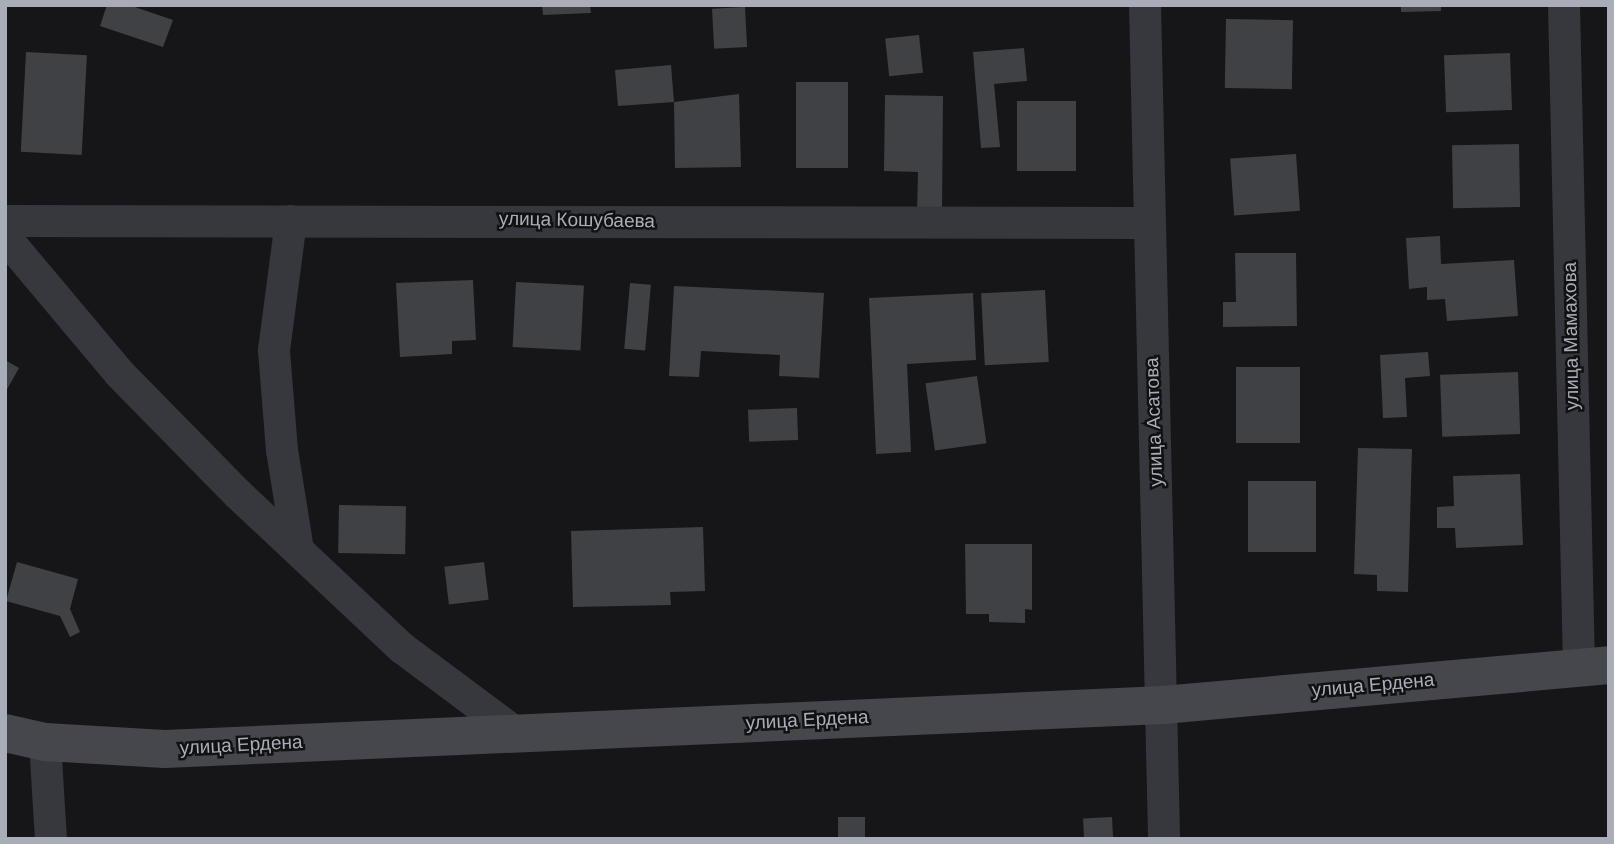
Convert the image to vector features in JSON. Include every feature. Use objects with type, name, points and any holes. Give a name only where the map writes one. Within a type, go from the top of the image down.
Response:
[{"type":"street","name":"улица Асатова","points":[[1145,5],[1164,839]]},
{"type":"street","name":"улица Мамахова","points":[[1564,5],[1594,665]]},
{"type":"street","name":"улица Кошубаева","points":[[5,220],[1148,223]]},
{"type":"street","points":[[291,221],[274,351],[282,450],[298,550]]},
{"type":"street","points":[[5,237],[119,373],[298,550],[402,648],[516,733]]},
{"type":"street","name":"улица Ердена","points":[[5,733],[45,742],[165,749],[1163,705],[1594,665]]},
{"type":"street","points":[[45,742],[51,839]]},
{"type":"building","points":[[107,5],[129,5],[173,20],[163,47],[100,26]]},
{"type":"building","points":[[542,5],[590,5],[591,13],[543,15]]},
{"type":"building","points":[[1401,5],[1441,5],[1441,11],[1401,12]]},
{"type":"building","points":[[745,7],[747,47],[714,49],[712,9]]},
{"type":"building","points":[[1226,19],[1293,20],[1292,89],[1225,88]]},
{"type":"building","points":[[919,35],[923,73],[889,76],[885,39]]},
{"type":"building","points":[[1024,48],[1027,81],[994,84],[1000,147],[981,148],[973,52]]},
{"type":"building","points":[[26,52],[87,55],[82,155],[21,152]]},
{"type":"building","points":[[1510,53],[1512,110],[1446,112],[1444,55]]},
{"type":"building","points":[[671,65],[674,102],[618,106],[615,70]]},
{"type":"building","points":[[796,82],[848,82],[848,168],[796,168]]},
{"type":"building","points":[[739,94],[741,167],[675,168],[674,102]]},
{"type":"building","points":[[885,95],[943,96],[942,214],[917,213],[918,172],[884,171]]},
{"type":"building","points":[[1017,101],[1076,101],[1076,171],[1017,171]]},
{"type":"building","points":[[1519,144],[1520,207],[1453,208],[1452,145]]},
{"type":"building","points":[[1296,154],[1300,211],[1234,215],[1230,159]]},
{"type":"building","points":[[1440,236],[1441,264],[1514,260],[1518,316],[1447,321],[1445,299],[1427,300],[1427,287],[1409,289],[1406,238]]},
{"type":"building","points":[[1235,253],[1296,253],[1297,326],[1223,327],[1223,302],[1236,302]]},
{"type":"building","points":[[473,280],[476,340],[452,341],[452,354],[400,357],[396,283]]},
{"type":"building","points":[[516,282],[584,286],[581,350],[513,347]]},
{"type":"building","points":[[630,283],[651,285],[645,351],[624,349]]},
{"type":"building","points":[[674,286],[824,293],[819,378],[779,376],[780,355],[701,351],[699,377],[669,376]]},
{"type":"building","points":[[1045,290],[1049,362],[985,365],[981,293]]},
{"type":"building","points":[[973,293],[976,360],[907,364],[911,452],[876,454],[869,298]]},
{"type":"building","points":[[1428,352],[1430,376],[1405,378],[1407,417],[1383,418],[1380,355]]},
{"type":"building","points":[[5,360],[19,368],[5,393]]},
{"type":"building","points":[[1236,367],[1300,367],[1300,443],[1236,443]]},
{"type":"building","points":[[1518,372],[1520,434],[1442,437],[1440,375]]},
{"type":"building","points":[[977,376],[986,443],[935,451],[926,383]]},
{"type":"building","points":[[797,408],[798,440],[749,442],[748,410]]},
{"type":"building","points":[[1358,448],[1412,449],[1408,592],[1377,591],[1377,575],[1354,574]]},
{"type":"building","points":[[1520,474],[1523,545],[1456,548],[1455,528],[1437,528],[1437,507],[1454,506],[1453,476]]},
{"type":"building","points":[[1248,481],[1316,481],[1316,552],[1248,552]]},
{"type":"building","points":[[339,505],[406,506],[405,554],[338,553]]},
{"type":"building","points":[[703,527],[705,591],[670,592],[671,605],[573,607],[571,531]]},
{"type":"building","points":[[965,544],[1032,544],[1032,610],[1025,609],[1025,623],[989,622],[989,614],[966,614]]},
{"type":"building","points":[[17,562],[78,579],[70,609],[80,632],[70,637],[60,616],[6,601]]},
{"type":"building","points":[[484,562],[489,600],[449,605],[444,567]]},
{"type":"building","points":[[838,817],[865,817],[865,839],[838,839]]},
{"type":"building","points":[[1112,817],[1113,839],[1084,839],[1083,819]]}]
